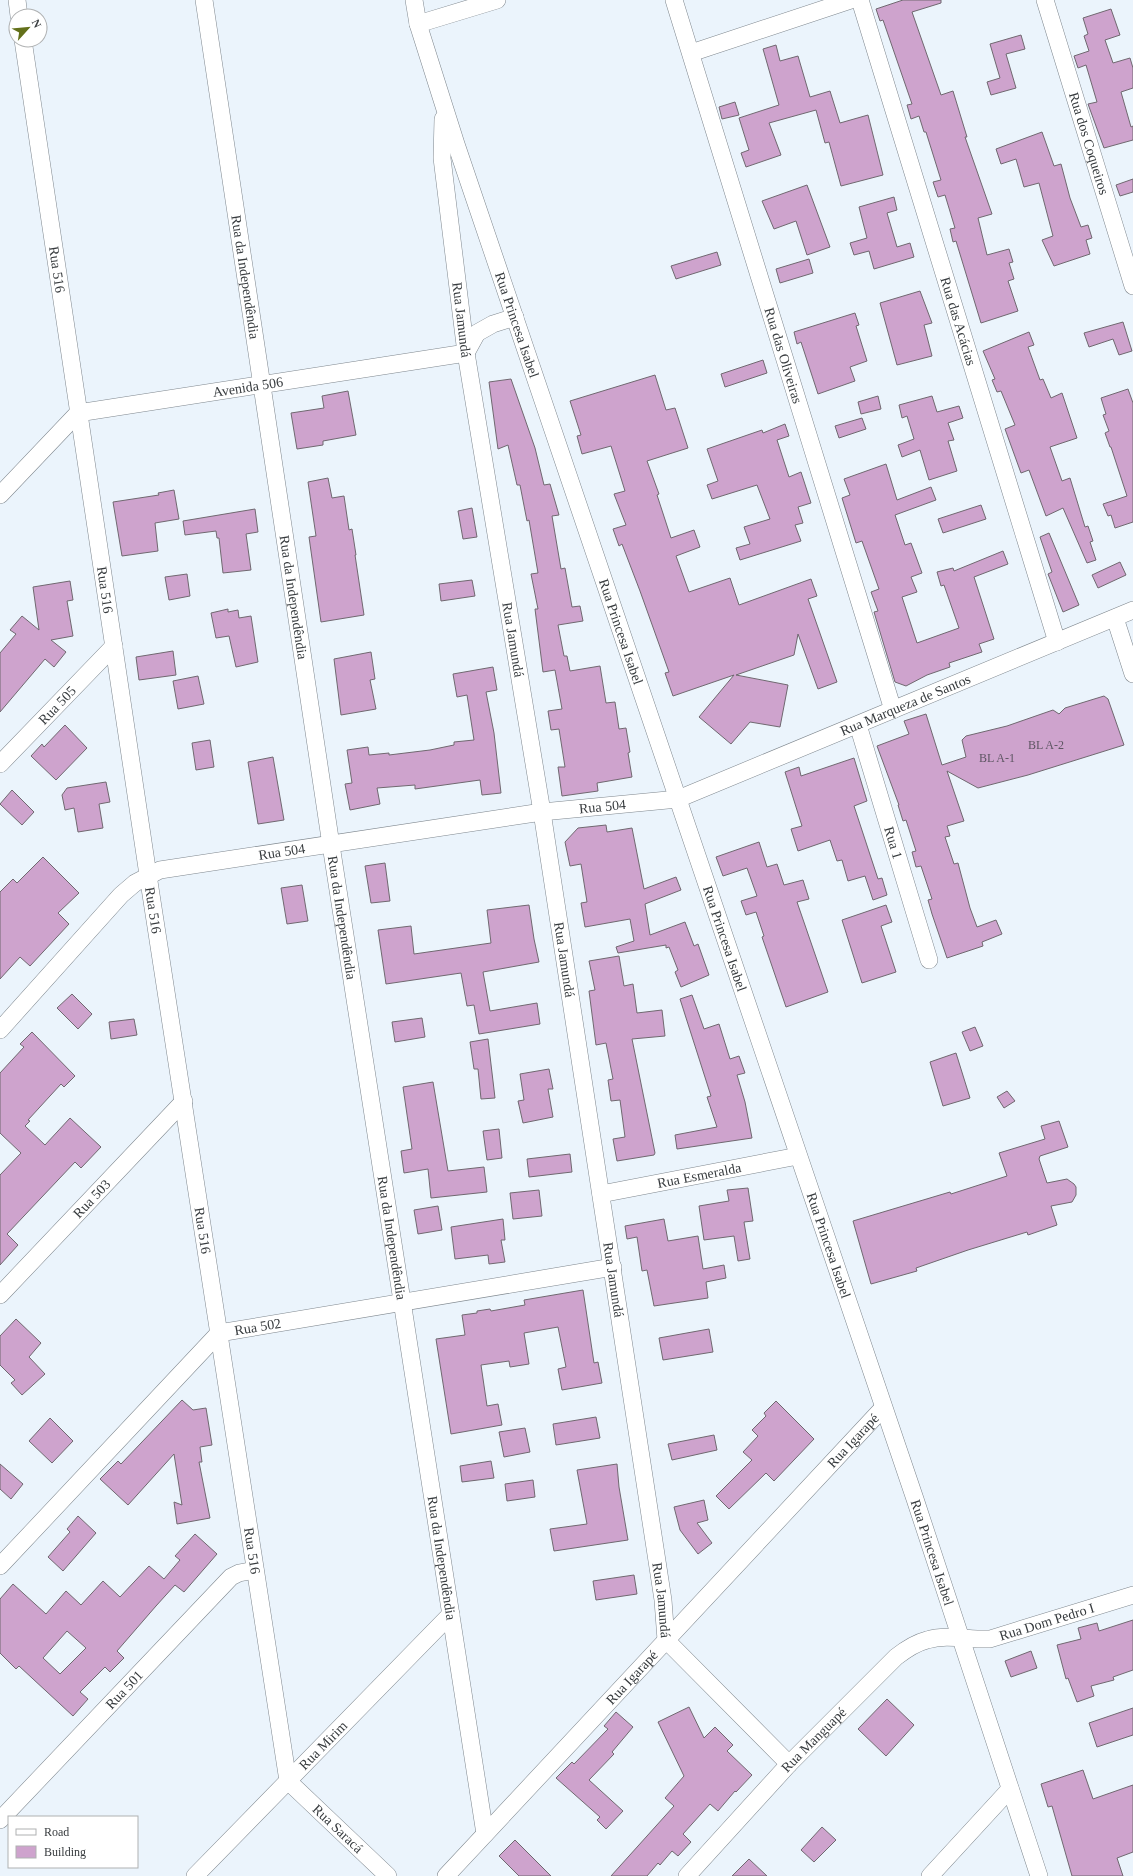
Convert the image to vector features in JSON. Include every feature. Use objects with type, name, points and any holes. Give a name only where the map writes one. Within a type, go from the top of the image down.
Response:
[{"type":"street","name":"Rua da Independêndia","points":[[204,0],[331,845],[485,1834]]},
{"type":"street","name":"Rua Princesa Isabel","points":[[414,0],[418,24],[444,105],[915,1499],[1039,1876]]},
{"type":"street","points":[[418,24],[497,0]]},
{"type":"street","name":"Rua das Oliveiras","points":[[674,0],[893,710]]},
{"type":"street","points":[[691,53],[851,0]]},
{"type":"street","name":"Rua das Acácias","points":[[860,0],[1057,642]]},
{"type":"street","name":"Rua dos Coqueiros","points":[[1045,0],[1133,286]]},
{"type":"street","name":"Rua 516","points":[[24,48],[148,875],[288,1781]]},
{"type":"street","name":"Rua Jamundá","points":[[444,105],[442,158],[466,353],[542,812],[613,1267],[663,1600],[666,1640],[789,1764]]},
{"type":"street","points":[[466,353],[477,333],[494,324],[515,317]]},
{"type":"street","name":"Avenida 506","points":[[78,413],[466,353]]},
{"type":"street","points":[[0,495],[78,413]]},
{"type":"street","name":"Rua Marqueza de Santos","points":[[678,799],[1133,610]]},
{"type":"street","points":[[1115,618],[1133,674]]},
{"type":"street","name":"Rua 505","points":[[0,764],[114,646]]},
{"type":"street","name":"Rua 1","points":[[858,725],[929,960]]},
{"type":"street","name":"Rua 504","points":[[0,1030],[121,895],[135,883],[148,875],[170,868],[331,845],[542,812],[678,799]]},
{"type":"street","name":"Rua 503","points":[[0,1295],[184,1101]]},
{"type":"street","name":"Rua Esmeralda","points":[[601,1194],[798,1156]]},
{"type":"street","name":"Rua 502","points":[[0,1566],[219,1333],[613,1267]]},
{"type":"street","name":"Rua Igarapé","points":[[446,1876],[883,1408]]},
{"type":"street","name":"Rua 501","points":[[0,1820],[232,1577],[239,1573],[255,1570]]},
{"type":"street","name":"Rua Dom Pedro I","points":[[960,1639],[990,1639],[1133,1595]]},
{"type":"street","name":"Rua Mirim","points":[[195,1876],[451,1614]]},
{"type":"street","name":"Rua Manguapé","points":[[687,1876],[789,1764],[896,1657],[912,1646],[926,1640],[944,1638],[960,1639]]},
{"type":"street","name":"Rua Saracá","points":[[288,1781],[388,1876]]},
{"type":"street","points":[[930,1876],[1010,1789]]},
{"type":"building","points":[[903,0],[941,0],[941,3],[912,12],[941,95],[953,91],[967,137],[965,137],[992,214],[978,218],[987,255],[1009,249],[1013,262],[1009,263],[1014,279],[1008,281],[1018,311],[981,323],[956,241],[953,242],[950,229],[955,228],[945,195],[938,197],[933,182],[941,180],[926,132],[924,132],[919,116],[911,119],[907,105],[912,104],[883,20],[880,21],[876,9]]},
{"type":"building","points":[[1111,9],[1120,35],[1105,40],[1113,63],[1130,58],[1133,68],[1133,88],[1121,92],[1131,127],[1133,126],[1133,140],[1104,148],[1088,104],[1097,102],[1086,65],[1078,68],[1074,56],[1089,51],[1084,36],[1088,34],[1083,18]]},
{"type":"building","points":[[1021,35],[1025,49],[1006,54],[1016,88],[991,95],[987,82],[1000,78],[990,44]]},
{"type":"building","points":[[776,45],[780,61],[798,56],[810,97],[830,91],[840,123],[868,115],[883,175],[841,186],[829,142],[825,143],[816,110],[769,123],[781,155],[746,167],[741,153],[749,150],[739,118],[779,105],[763,49]]},
{"type":"building","points":[[735,102],[739,115],[722,119],[719,107]]},
{"type":"building","points":[[1042,132],[1054,166],[1061,164],[1070,198],[1081,227],[1088,225],[1092,238],[1086,240],[1090,254],[1054,266],[1042,240],[1053,236],[1039,183],[1024,187],[1016,159],[1001,164],[996,149]]},
{"type":"building","points":[[1133,179],[1133,192],[1120,196],[1116,185]]},
{"type":"building","points":[[807,185],[830,247],[807,255],[796,221],[774,229],[762,201]]},
{"type":"building","points":[[894,197],[897,210],[887,213],[897,247],[910,243],[914,257],[874,269],[869,251],[854,255],[850,243],[867,238],[859,207]]},
{"type":"building","points":[[717,252],[721,265],[676,279],[671,266]]},
{"type":"building","points":[[809,259],[813,273],[780,283],[776,269]]},
{"type":"building","points":[[920,291],[932,323],[924,325],[932,356],[897,365],[880,303]]},
{"type":"building","points":[[855,313],[859,325],[856,326],[867,361],[850,367],[855,381],[818,394],[801,342],[797,344],[794,332]]},
{"type":"building","points":[[1123,322],[1132,351],[1119,355],[1113,339],[1089,347],[1084,333]]},
{"type":"building","points":[[1029,332],[1034,345],[1028,347],[1040,380],[1043,379],[1051,398],[1062,393],[1077,438],[1050,447],[1062,481],[1070,478],[1085,527],[1088,526],[1093,541],[1090,542],[1096,560],[1087,563],[1063,508],[1046,516],[1029,470],[1021,473],[1005,429],[1015,425],[1001,391],[997,392],[992,380],[995,379],[983,351]]},
{"type":"building","points":[[763,360],[767,373],[725,387],[721,374]]},
{"type":"building","points":[[655,375],[666,410],[675,408],[688,448],[647,461],[659,494],[657,495],[671,538],[694,530],[700,547],[676,556],[689,592],[730,578],[739,605],[811,579],[817,596],[808,599],[837,682],[818,689],[798,634],[794,655],[736,675],[788,685],[780,727],[750,722],[731,744],[699,717],[734,675],[673,696],[665,673],[669,672],[640,591],[622,544],[619,546],[613,529],[626,525],[614,494],[625,491],[611,446],[582,454],[577,436],[581,435],[570,401]]},
{"type":"building","points":[[511,379],[535,448],[544,485],[550,484],[559,515],[552,516],[561,569],[565,568],[572,607],[580,606],[583,621],[558,625],[564,656],[567,656],[570,671],[600,666],[606,703],[615,702],[619,729],[626,728],[632,777],[597,783],[598,791],[562,796],[558,767],[565,767],[559,729],[551,730],[548,711],[562,709],[555,670],[543,672],[535,609],[538,609],[531,574],[538,573],[529,520],[527,521],[520,485],[517,485],[508,445],[498,449],[489,382]]},
{"type":"building","points":[[1128,389],[1133,403],[1133,522],[1115,528],[1111,515],[1108,516],[1103,504],[1127,496],[1105,433],[1109,431],[1103,415],[1106,414],[1101,398]]},
{"type":"building","points":[[348,391],[356,435],[323,441],[323,445],[297,449],[291,413],[324,408],[322,396]]},
{"type":"building","points":[[878,396],[881,409],[861,414],[858,402]]},
{"type":"building","points":[[932,396],[937,412],[959,406],[963,418],[948,423],[954,440],[948,441],[957,471],[929,480],[920,450],[902,457],[898,445],[914,439],[907,416],[902,418],[899,405]]},
{"type":"building","points":[[862,418],[866,429],[839,438],[835,426]]},
{"type":"building","points":[[785,424],[789,436],[777,440],[789,477],[801,472],[811,503],[798,507],[803,523],[795,525],[801,541],[740,560],[736,548],[750,544],[744,527],[770,519],[757,485],[712,499],[707,485],[718,481],[707,449],[762,430],[763,433]]},
{"type":"building","points":[[886,464],[897,500],[931,487],[936,500],[895,515],[905,545],[911,543],[922,573],[911,577],[917,592],[902,597],[917,643],[959,628],[944,585],[941,586],[937,572],[953,568],[954,571],[1003,551],[1008,564],[974,577],[994,639],[979,644],[982,652],[949,663],[950,667],[927,675],[906,686],[895,682],[874,612],[878,611],[871,592],[879,589],[862,541],[856,543],[842,498],[850,495],[844,479]]},
{"type":"building","points":[[328,478],[332,498],[344,496],[349,530],[352,529],[364,615],[321,622],[309,537],[316,536],[308,482]]},
{"type":"building","points":[[174,490],[179,519],[155,523],[158,551],[122,556],[113,502],[159,495],[158,493]]},
{"type":"building","points":[[981,505],[986,519],[943,533],[938,519]]},
{"type":"building","points":[[472,508],[477,537],[463,539],[458,511]]},
{"type":"building","points":[[255,509],[258,532],[246,534],[251,570],[223,573],[219,538],[217,538],[216,531],[185,535],[183,521]]},
{"type":"building","points":[[1049,533],[1079,605],[1063,612],[1048,574],[1052,572],[1040,537]]},
{"type":"building","points":[[1120,562],[1126,575],[1098,588],[1092,575]]},
{"type":"building","points":[[187,574],[190,596],[169,600],[165,577]]},
{"type":"building","points":[[472,580],[475,596],[441,601],[439,584]]},
{"type":"building","points":[[70,581],[73,600],[67,601],[73,636],[51,640],[66,652],[54,667],[45,659],[0,712],[0,653],[16,634],[10,630],[22,616],[39,630],[33,587]]},
{"type":"building","points":[[228,609],[228,612],[238,610],[239,618],[251,616],[258,662],[236,667],[229,636],[216,638],[211,613]]},
{"type":"building","points":[[173,651],[176,675],[139,680],[136,657]]},
{"type":"building","points":[[371,652],[375,679],[370,680],[376,709],[341,715],[334,659]]},
{"type":"building","points":[[493,667],[497,690],[486,692],[494,733],[501,793],[482,795],[480,780],[415,789],[415,785],[377,788],[380,804],[350,810],[345,784],[352,783],[347,750],[368,747],[369,755],[389,753],[389,755],[430,750],[454,745],[454,742],[474,740],[467,695],[457,697],[453,674]]},
{"type":"building","points":[[198,676],[204,704],[178,709],[173,681]]},
{"type":"building","points":[[1104,696],[1108,699],[1124,745],[1028,775],[978,788],[947,771],[964,821],[947,826],[950,836],[945,837],[954,864],[958,863],[970,908],[977,927],[996,920],[1002,934],[982,942],[983,946],[947,958],[928,900],[932,899],[921,866],[916,867],[912,852],[916,851],[906,820],[903,821],[899,805],[877,746],[909,734],[904,721],[926,714],[942,765],[966,757],[962,740],[966,736],[1007,726],[1053,710],[1059,714],[1065,708]]},
{"type":"building","points":[[65,725],[87,748],[56,780],[31,756],[42,744],[44,747]]},
{"type":"building","points":[[210,740],[214,767],[196,770],[192,743]]},
{"type":"building","points":[[273,757],[284,820],[258,824],[248,762]]},
{"type":"building","points":[[854,758],[867,801],[854,806],[878,879],[882,878],[887,895],[873,900],[865,876],[848,881],[842,860],[837,861],[830,840],[798,851],[791,829],[802,826],[785,772],[799,767],[801,776]]},
{"type":"building","points":[[106,782],[110,802],[99,804],[103,828],[78,832],[74,808],[65,810],[62,795],[67,788]]},
{"type":"building","points":[[12,790],[34,812],[22,825],[0,804]]},
{"type":"building","points":[[606,825],[607,832],[632,828],[644,889],[676,877],[681,890],[645,904],[650,935],[685,922],[694,946],[698,944],[709,975],[681,987],[675,972],[678,970],[669,947],[666,948],[666,945],[618,953],[616,947],[634,941],[630,919],[585,927],[581,903],[587,902],[581,864],[570,866],[565,842],[578,828]]},
{"type":"building","points":[[759,842],[767,867],[777,864],[784,885],[803,880],[809,899],[797,902],[828,992],[786,1007],[762,937],[764,936],[756,912],[746,915],[741,901],[757,896],[747,868],[723,876],[716,857]]},
{"type":"building","points":[[43,857],[79,893],[58,913],[69,924],[30,966],[20,957],[0,979],[0,892],[13,879],[17,883]]},
{"type":"building","points":[[385,863],[390,901],[371,903],[365,866]]},
{"type":"building","points":[[302,885],[308,921],[287,924],[281,888]]},
{"type":"building","points":[[529,905],[539,962],[483,972],[490,1011],[537,1003],[540,1024],[479,1034],[474,1005],[467,1006],[461,973],[386,984],[378,930],[411,926],[414,954],[491,943],[487,910]]},
{"type":"building","points":[[886,905],[892,922],[881,926],[896,972],[862,983],[842,920]]},
{"type":"building","points":[[619,956],[624,986],[633,984],[637,1013],[662,1010],[665,1036],[632,1039],[655,1153],[654,1155],[617,1161],[613,1139],[625,1137],[620,1100],[611,1101],[608,1080],[613,1079],[606,1043],[596,1045],[589,991],[595,990],[589,961]]},
{"type":"building","points":[[72,994],[92,1014],[78,1029],[57,1008]]},
{"type":"building","points":[[692,995],[704,1029],[719,1024],[730,1059],[739,1056],[745,1073],[737,1075],[745,1102],[752,1138],[677,1149],[675,1135],[717,1127],[707,1097],[711,1096],[680,999]]},
{"type":"building","points":[[422,1018],[425,1037],[395,1042],[392,1022]]},
{"type":"building","points":[[134,1019],[137,1035],[111,1039],[109,1022]]},
{"type":"building","points":[[975,1027],[983,1046],[970,1051],[962,1032]]},
{"type":"building","points":[[32,1032],[75,1076],[64,1087],[61,1084],[28,1120],[30,1121],[25,1126],[45,1145],[70,1118],[101,1147],[81,1168],[75,1162],[7,1234],[18,1245],[0,1265],[0,1175],[21,1153],[0,1133],[0,1073],[24,1047],[20,1044]]},
{"type":"building","points":[[488,1039],[495,1098],[481,1099],[478,1069],[474,1069],[470,1042]]},
{"type":"building","points":[[956,1053],[970,1098],[943,1106],[930,1062]]},
{"type":"building","points":[[549,1069],[553,1089],[548,1089],[553,1117],[523,1123],[518,1101],[524,1100],[520,1074]]},
{"type":"building","points":[[433,1082],[448,1171],[484,1167],[487,1192],[431,1198],[428,1169],[404,1173],[401,1151],[412,1149],[403,1087]]},
{"type":"building","points":[[1007,1091],[1015,1101],[1004,1108],[997,1097]]},
{"type":"building","points":[[1059,1121],[1068,1147],[1040,1156],[1039,1159],[1047,1183],[1067,1179],[1076,1187],[1076,1195],[1072,1202],[1051,1206],[1057,1225],[1028,1235],[1027,1232],[968,1250],[916,1268],[917,1271],[871,1284],[853,1221],[950,1192],[951,1194],[1007,1176],[999,1153],[1045,1139],[1041,1126]]},
{"type":"building","points":[[499,1129],[502,1158],[487,1160],[483,1131]]},
{"type":"building","points":[[570,1154],[572,1172],[529,1177],[527,1159]]},
{"type":"building","points":[[748,1188],[753,1221],[744,1222],[750,1259],[738,1261],[734,1236],[704,1240],[699,1206],[729,1201],[727,1190]]},
{"type":"building","points":[[539,1190],[542,1216],[513,1219],[510,1193]]},
{"type":"building","points":[[438,1206],[442,1230],[418,1234],[414,1210]]},
{"type":"building","points":[[503,1219],[505,1240],[501,1240],[505,1262],[489,1264],[488,1255],[455,1259],[451,1227]]},
{"type":"building","points":[[664,1219],[668,1241],[698,1236],[703,1269],[724,1265],[726,1278],[706,1282],[708,1298],[654,1306],[647,1270],[642,1271],[637,1237],[627,1239],[625,1226]]},
{"type":"building","points":[[583,1290],[594,1363],[598,1362],[602,1383],[562,1390],[558,1369],[566,1367],[558,1327],[524,1333],[529,1364],[510,1367],[509,1361],[481,1365],[487,1406],[498,1404],[502,1425],[451,1434],[436,1339],[465,1335],[462,1315],[477,1313],[477,1311],[490,1309],[491,1311],[525,1305],[524,1300]]},
{"type":"building","points":[[16,1319],[41,1343],[29,1357],[45,1374],[22,1395],[11,1383],[15,1380],[0,1365],[0,1336]]},
{"type":"building","points":[[709,1329],[713,1352],[663,1360],[659,1338]]},
{"type":"building","points":[[182,1400],[193,1410],[206,1408],[212,1445],[200,1447],[202,1462],[199,1462],[210,1518],[177,1524],[174,1502],[182,1505],[174,1454],[128,1505],[100,1479],[118,1461],[121,1464]]},
{"type":"building","points":[[776,1401],[814,1439],[774,1481],[766,1473],[729,1509],[716,1496],[752,1460],[743,1452],[758,1436],[752,1430],[766,1416],[764,1413]]},
{"type":"building","points":[[596,1417],[600,1438],[556,1445],[553,1424]]},
{"type":"building","points":[[50,1418],[73,1441],[52,1463],[29,1441]]},
{"type":"building","points":[[525,1428],[530,1452],[504,1457],[499,1432]]},
{"type":"building","points":[[714,1435],[717,1450],[672,1460],[668,1444]]},
{"type":"building","points":[[491,1461],[494,1478],[462,1482],[460,1466]]},
{"type":"building","points":[[0,1464],[23,1484],[11,1499],[0,1489]]},
{"type":"building","points":[[617,1464],[619,1487],[628,1540],[554,1551],[550,1529],[587,1524],[577,1470]]},
{"type":"building","points":[[533,1480],[535,1497],[507,1501],[505,1484]]},
{"type":"building","points":[[704,1500],[708,1520],[697,1523],[712,1543],[698,1554],[680,1530],[674,1507]]},
{"type":"building","points":[[78,1516],[96,1533],[63,1571],[48,1557],[70,1532],[67,1529]]},
{"type":"building","points":[[195,1534],[217,1554],[184,1592],[175,1585],[156,1606],[117,1651],[124,1658],[110,1672],[105,1667],[80,1692],[88,1699],[73,1716],[19,1666],[16,1669],[0,1653],[0,1599],[13,1584],[46,1614],[66,1591],[81,1605],[103,1581],[120,1597],[149,1566],[164,1579],[180,1560],[175,1556]],"holes":[[[67,1631],[86,1648],[60,1674],[43,1658]]]},
{"type":"building","points":[[634,1575],[637,1594],[596,1600],[593,1581]]},
{"type":"building","points":[[1133,1620],[1133,1670],[1113,1677],[1114,1680],[1091,1686],[1094,1696],[1077,1702],[1068,1678],[1066,1679],[1057,1645],[1081,1639],[1078,1628],[1097,1623],[1099,1631]]},
{"type":"building","points":[[1031,1651],[1037,1668],[1011,1677],[1005,1661]]},
{"type":"building","points":[[887,1699],[914,1725],[886,1756],[858,1729]]},
{"type":"building","points":[[689,1707],[704,1738],[715,1727],[733,1745],[727,1751],[752,1775],[736,1792],[735,1791],[718,1811],[710,1804],[683,1834],[691,1842],[678,1856],[672,1851],[660,1865],[658,1863],[647,1876],[611,1876],[674,1806],[665,1798],[684,1776],[658,1722]]},
{"type":"building","points":[[1133,1708],[1133,1735],[1097,1747],[1089,1723]]},
{"type":"building","points":[[616,1712],[633,1727],[612,1752],[614,1754],[589,1780],[623,1811],[606,1829],[597,1820],[600,1817],[556,1778],[572,1762],[574,1764],[608,1729],[604,1726]]},
{"type":"building","points":[[1083,1770],[1093,1799],[1133,1785],[1133,1852],[1117,1858],[1123,1876],[1072,1876],[1052,1806],[1048,1807],[1041,1784]]},
{"type":"building","points":[[822,1827],[836,1840],[814,1862],[801,1850]]},
{"type":"building","points":[[515,1840],[551,1876],[519,1876],[499,1856]]},
{"type":"building","points":[[749,1859],[767,1876],[732,1876]]}]
